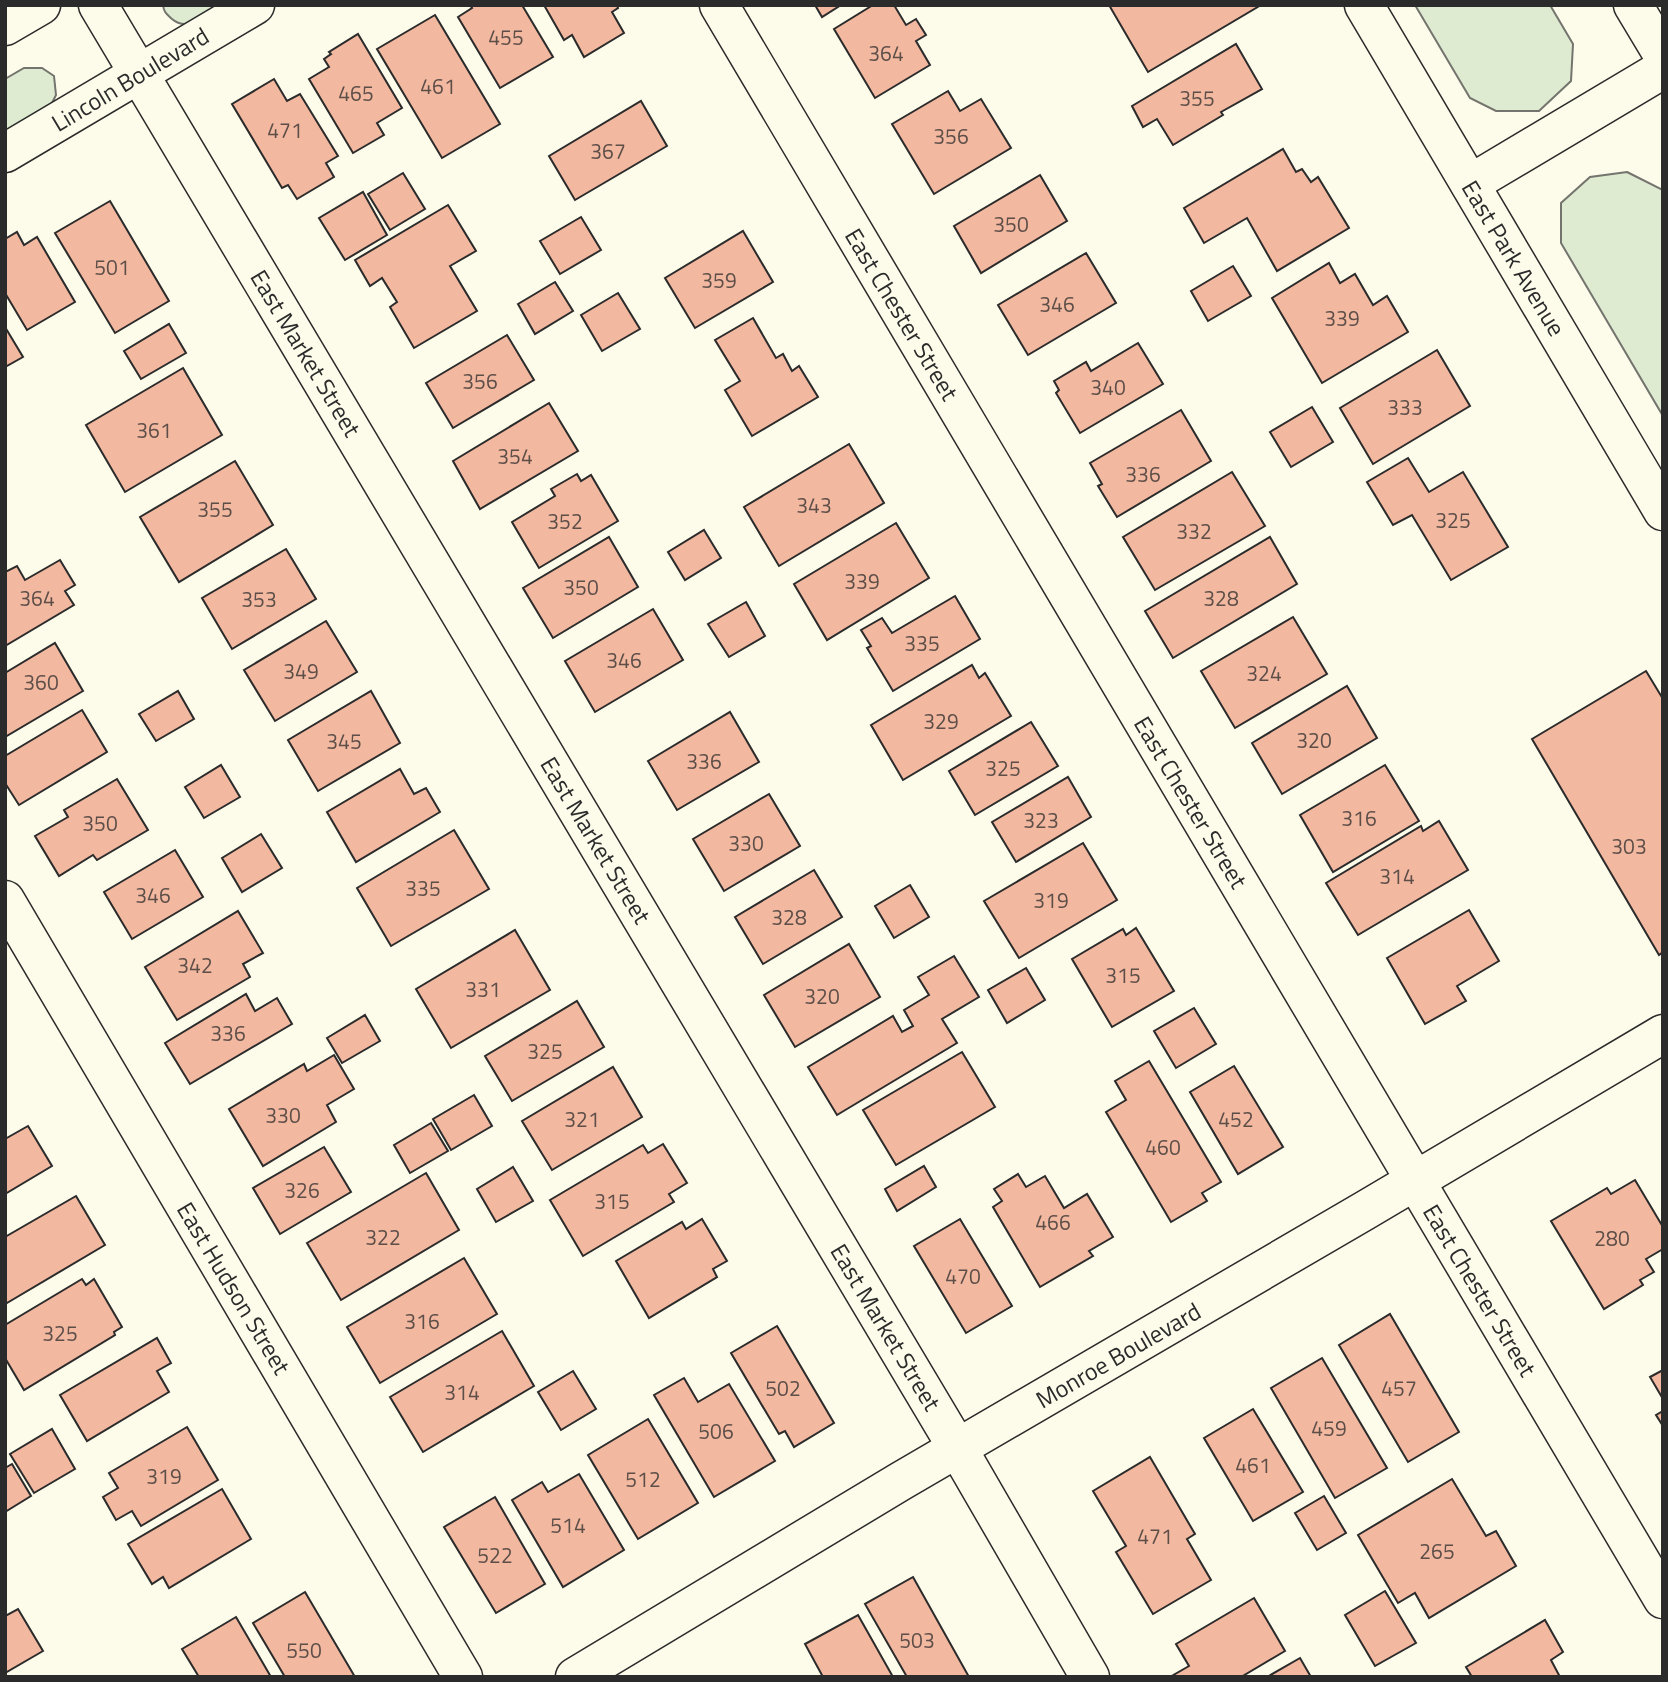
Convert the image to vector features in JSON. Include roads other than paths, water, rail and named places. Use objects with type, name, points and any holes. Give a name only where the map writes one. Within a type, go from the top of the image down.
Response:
[{"type":"main road","points":[[5,26],[41,5]]},
{"type":"main road","name":"East Market Street","points":[[98,5],[958,1449],[1090,1677]]},
{"type":"main road","name":"Lincoln Boulevard","points":[[5,153],[255,5]]},
{"type":"main road","name":"East Chester Street","points":[[719,5],[1663,1599]]},
{"type":"main road","name":"East Park Avenue","points":[[1364,5],[1663,510]]},
{"type":"main road","points":[[1633,5],[1663,55]]},
{"type":"main road","points":[[1470,184],[1663,69]]},
{"type":"main road","name":"East Hudson Street","points":[[5,900],[463,1677]]},
{"type":"main road","name":"Monroe Boulevard","points":[[575,1677],[901,1481],[1663,1034]]}]
